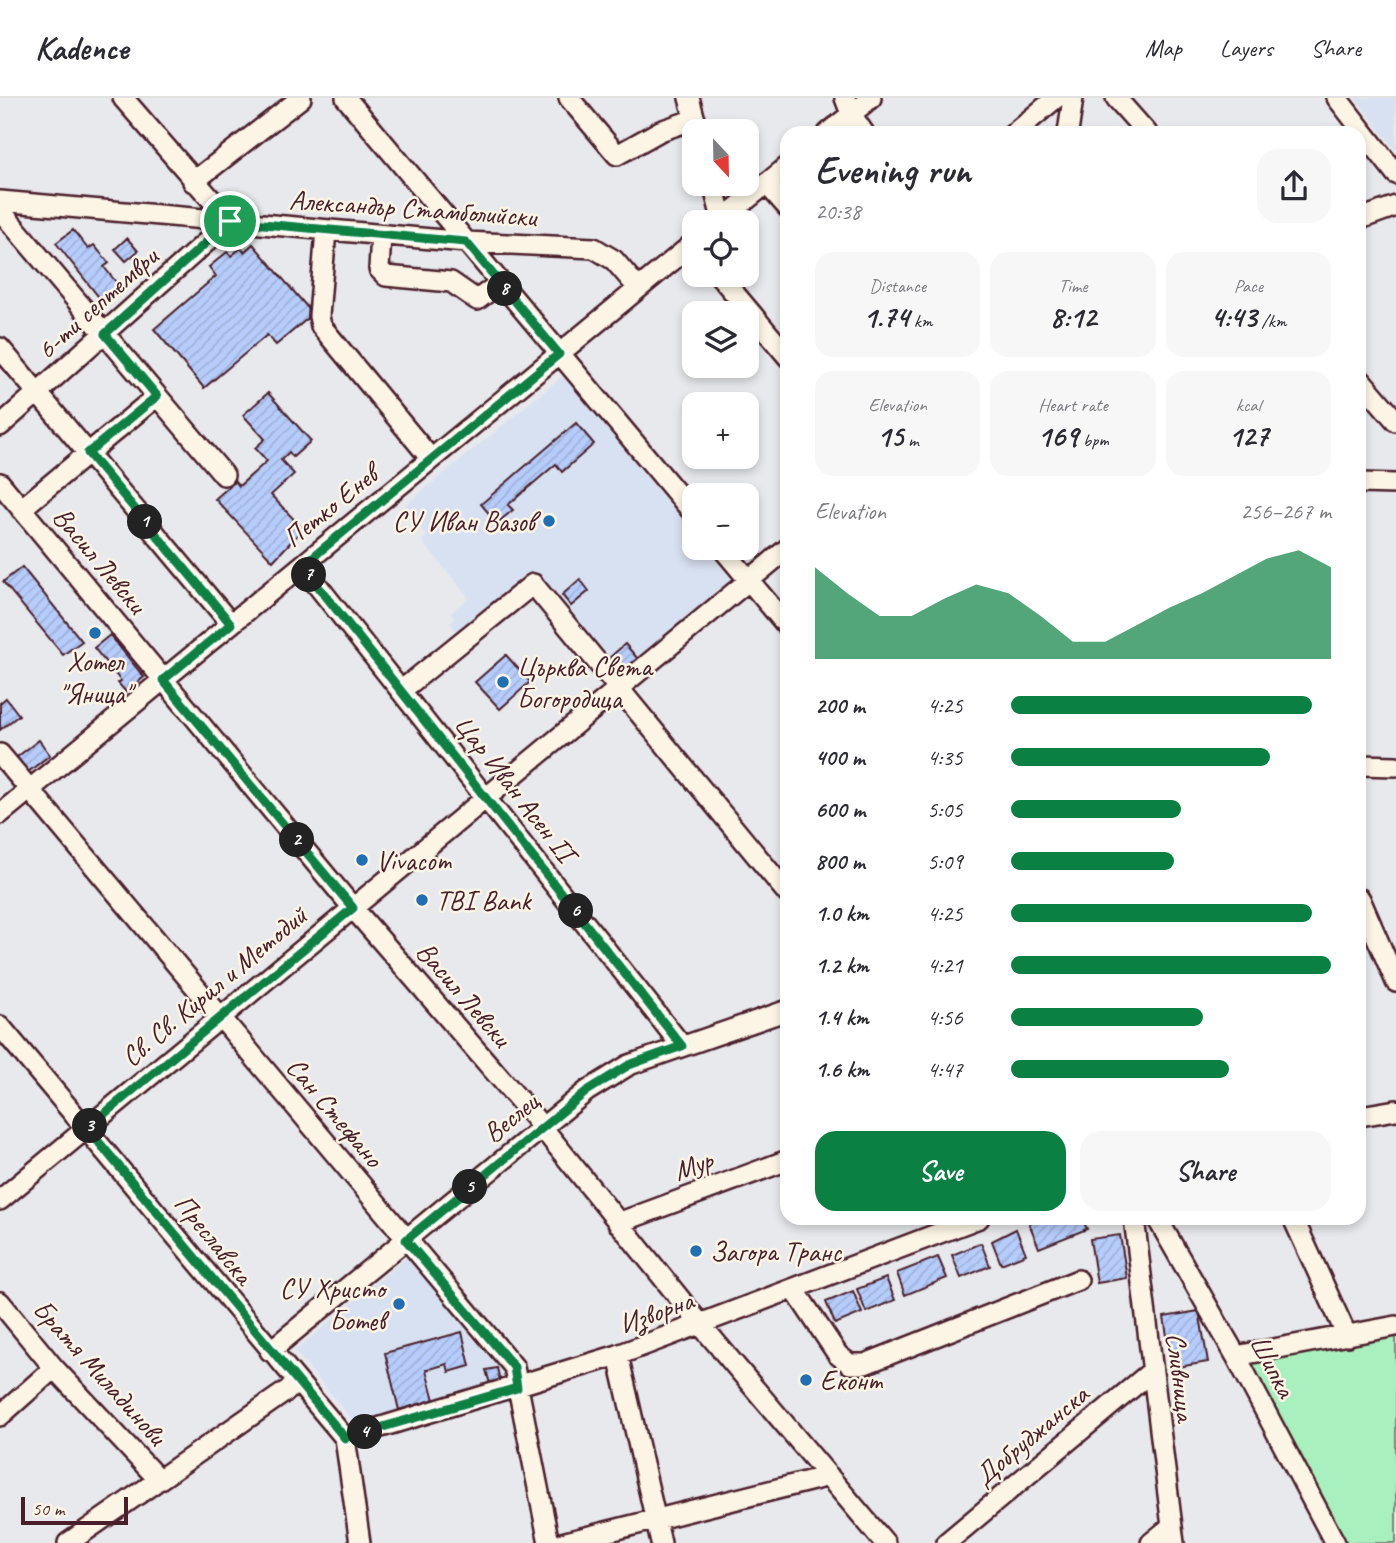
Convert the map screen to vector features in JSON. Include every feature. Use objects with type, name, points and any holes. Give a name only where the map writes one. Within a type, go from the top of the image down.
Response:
[{"type":"street","points":[[123,98],[193,182],[230,221]]},
{"type":"street","points":[[193,182],[302,98]]},
{"type":"street","points":[[346,98],[682,500]]},
{"type":"street","points":[[569,98],[617,155],[660,131],[682,127]]},
{"type":"street","points":[[689,98],[695,119]]},
{"type":"street","points":[[833,126],[848,106],[871,98]]},
{"type":"street","points":[[1022,126],[1056,98]]},
{"type":"street","points":[[1069,126],[1073,98]]},
{"type":"street","points":[[1116,98],[1141,126]]},
{"type":"street","points":[[1337,98],[1359,126]]},
{"type":"street","points":[[848,106],[860,126]]},
{"type":"street","points":[[1366,135],[1396,174]]},
{"type":"street","points":[[734,210],[780,172]]},
{"type":"street","points":[[766,183],[780,199]]},
{"type":"street","points":[[1366,217],[1396,206]]},
{"type":"street","points":[[1,211],[224,475]]},
{"type":"street","name":"Александър Стамболийски","points":[[1,211],[230,221],[466,242],[594,248],[614,260],[638,288]]},
{"type":"street","name":"6-ти септември","points":[[0,426],[230,221]]},
{"type":"street","points":[[326,230],[318,316],[321,326],[431,459]]},
{"type":"street","points":[[381,235],[379,269],[386,276],[451,282],[477,300],[500,283]]},
{"type":"street","name":"Петко Енев","points":[[0,814],[682,253]]},
{"type":"street","points":[[729,287],[780,347]]},
{"type":"street","points":[[0,348],[231,624]]},
{"type":"street","points":[[1366,386],[1396,421]]},
{"type":"street","points":[[21,509],[157,396]]},
{"type":"street","name":"Васил Левски","points":[[0,483],[353,908],[542,1128],[701,1325],[885,1543]]},
{"type":"street","points":[[1366,483],[1396,484]]},
{"type":"street","name":"Св. Св. Кирил и Методий","points":[[0,1200],[780,554]]},
{"type":"street","points":[[732,560],[780,617]]},
{"type":"street","name":"Цар Иван Асен II","points":[[302,566],[682,1046]]},
{"type":"street","points":[[402,690],[533,584],[780,884]]},
{"type":"street","name":"Сан Стефано","points":[[0,754],[514,1367],[549,1543]]},
{"type":"street","points":[[1366,765],[1396,766]]},
{"type":"street","points":[[1366,925],[1396,982]]},
{"type":"street","name":"Веслец","points":[[270,1351],[587,1091],[629,1065],[780,1013]]},
{"type":"street","name":"Преславска","points":[[0,1026],[345,1438]]},
{"type":"street","points":[[1366,1115],[1396,1110]]},
{"type":"street","name":"Мур","points":[[618,1223],[780,1163]]},
{"type":"street","name":"Изворна","points":[[345,1438],[517,1388],[618,1355],[794,1289],[946,1225]]},
{"type":"street","name":"Сливница","points":[[1135,1225],[1173,1534]]},
{"type":"street","name":"Шипка","points":[[1161,1225],[1236,1356],[1335,1543]]},
{"type":"street","points":[[1296,1225],[1347,1336]]},
{"type":"street","points":[[794,1289],[838,1355],[850,1364],[865,1364],[1077,1280]]},
{"type":"street","name":"Братя Миладинови","points":[[0,1302],[54,1368],[159,1480]]},
{"type":"street","points":[[1236,1356],[1396,1326]]},
{"type":"street","points":[[618,1355],[661,1543]]},
{"type":"street","points":[[0,1416],[54,1368]]},
{"type":"street","name":"Добруджанска","points":[[946,1543],[1152,1371]]},
{"type":"street","points":[[68,1543],[298,1383]]},
{"type":"street","points":[[345,1438],[360,1543]]},
{"type":"street","points":[[562,1543],[829,1476]]},
{"type":"street","points":[[1151,1543],[1173,1534]]},
{"type":"shaded area","points":[[1355,98],[1396,98],[1396,150]]},
{"type":"shaded area","name":"СУ Иван Вазов","points":[[564,375],[682,518],[682,560],[716,560],[733,581],[622,673],[537,571],[459,634],[450,623],[455,619],[451,613],[469,598],[422,541],[427,536],[403,507]]},
{"type":"shaded area","name":"СУ Христо Ботев","points":[[407,1257],[503,1374],[506,1383],[358,1426],[295,1351]]},
{"type":"green space","points":[[1396,1327],[1396,1543],[1335,1543],[1236,1356]]},
{"type":"building","points":[[73,230],[88,249],[94,245],[109,263],[104,267],[120,287],[102,301],[56,243]]},
{"type":"building","points":[[127,238],[138,251],[126,261],[115,249]]},
{"type":"building","points":[[253,244],[313,314],[276,345],[267,335],[204,388],[154,329],[216,276],[209,267],[227,252],[231,256],[241,248],[244,252]]},
{"type":"building","points":[[268,393],[311,441],[293,457],[289,452],[281,460],[294,474],[271,495],[303,529],[273,561],[215,499],[235,481],[239,486],[267,461],[255,448],[265,439],[243,415]]},
{"type":"building","points":[[576,423],[594,444],[562,472],[556,464],[508,505],[513,510],[497,523],[481,504]]},
{"type":"building","points":[[22,567],[82,641],[63,655],[3,582]]},
{"type":"building","points":[[580,579],[589,591],[571,606],[562,595]]},
{"type":"building","points":[[110,635],[144,677],[126,692],[118,683],[121,681],[94,648]]},
{"type":"building","points":[[625,644],[638,659],[622,673],[609,658]]},
{"type":"building","name":"Църква Света Богородица","points":[[506,655],[530,682],[500,709],[475,682]]},
{"type":"building","points":[[6,698],[19,715],[0,730],[0,703]]},
{"type":"building","points":[[39,740],[50,755],[28,772],[17,757]]},
{"type":"building","points":[[1030,1225],[1085,1225],[1087,1229],[1039,1248]]},
{"type":"building","points":[[1016,1229],[1026,1254],[1001,1264],[992,1241]]},
{"type":"building","points":[[1120,1235],[1127,1278],[1097,1283],[1090,1239]]},
{"type":"building","points":[[981,1243],[990,1266],[961,1278],[952,1255]]},
{"type":"building","points":[[938,1257],[947,1278],[905,1295],[897,1273]]},
{"type":"building","points":[[886,1278],[895,1300],[866,1312],[857,1289]]},
{"type":"building","points":[[853,1291],[862,1313],[835,1324],[826,1302]]},
{"type":"building","points":[[1199,1311],[1208,1362],[1172,1368],[1164,1317]]},
{"type":"building","points":[[462,1332],[470,1366],[449,1372],[447,1364],[426,1370],[434,1400],[399,1410],[385,1353]]},
{"type":"building","points":[[497,1368],[500,1381],[490,1384],[486,1370]]},
{"type":"place","name":"СУ Иван Вазов","points":[[549,521]]},
{"type":"place","name":"Хотел \"Яница\"","points":[[95,633]]},
{"type":"place","name":"Църква Света Богородица","points":[[503,682]]},
{"type":"place","name":"Vivacom","points":[[362,860]]},
{"type":"place","name":"TBI Bank","points":[[422,900]]},
{"type":"place","name":"Загора Транс","points":[[696,1251]]},
{"type":"place","name":"СУ Христо Ботев","points":[[399,1304]]},
{"type":"place","name":"Еконт","points":[[806,1380]]},
{"type":"route","points":[[230,221],[466,242],[559,354],[302,566],[682,1046],[629,1065],[587,1091],[406,1240],[514,1367],[517,1388],[345,1438],[87,1128],[353,908],[163,680],[231,624],[88,453],[157,396],[105,334],[230,221]]}]
